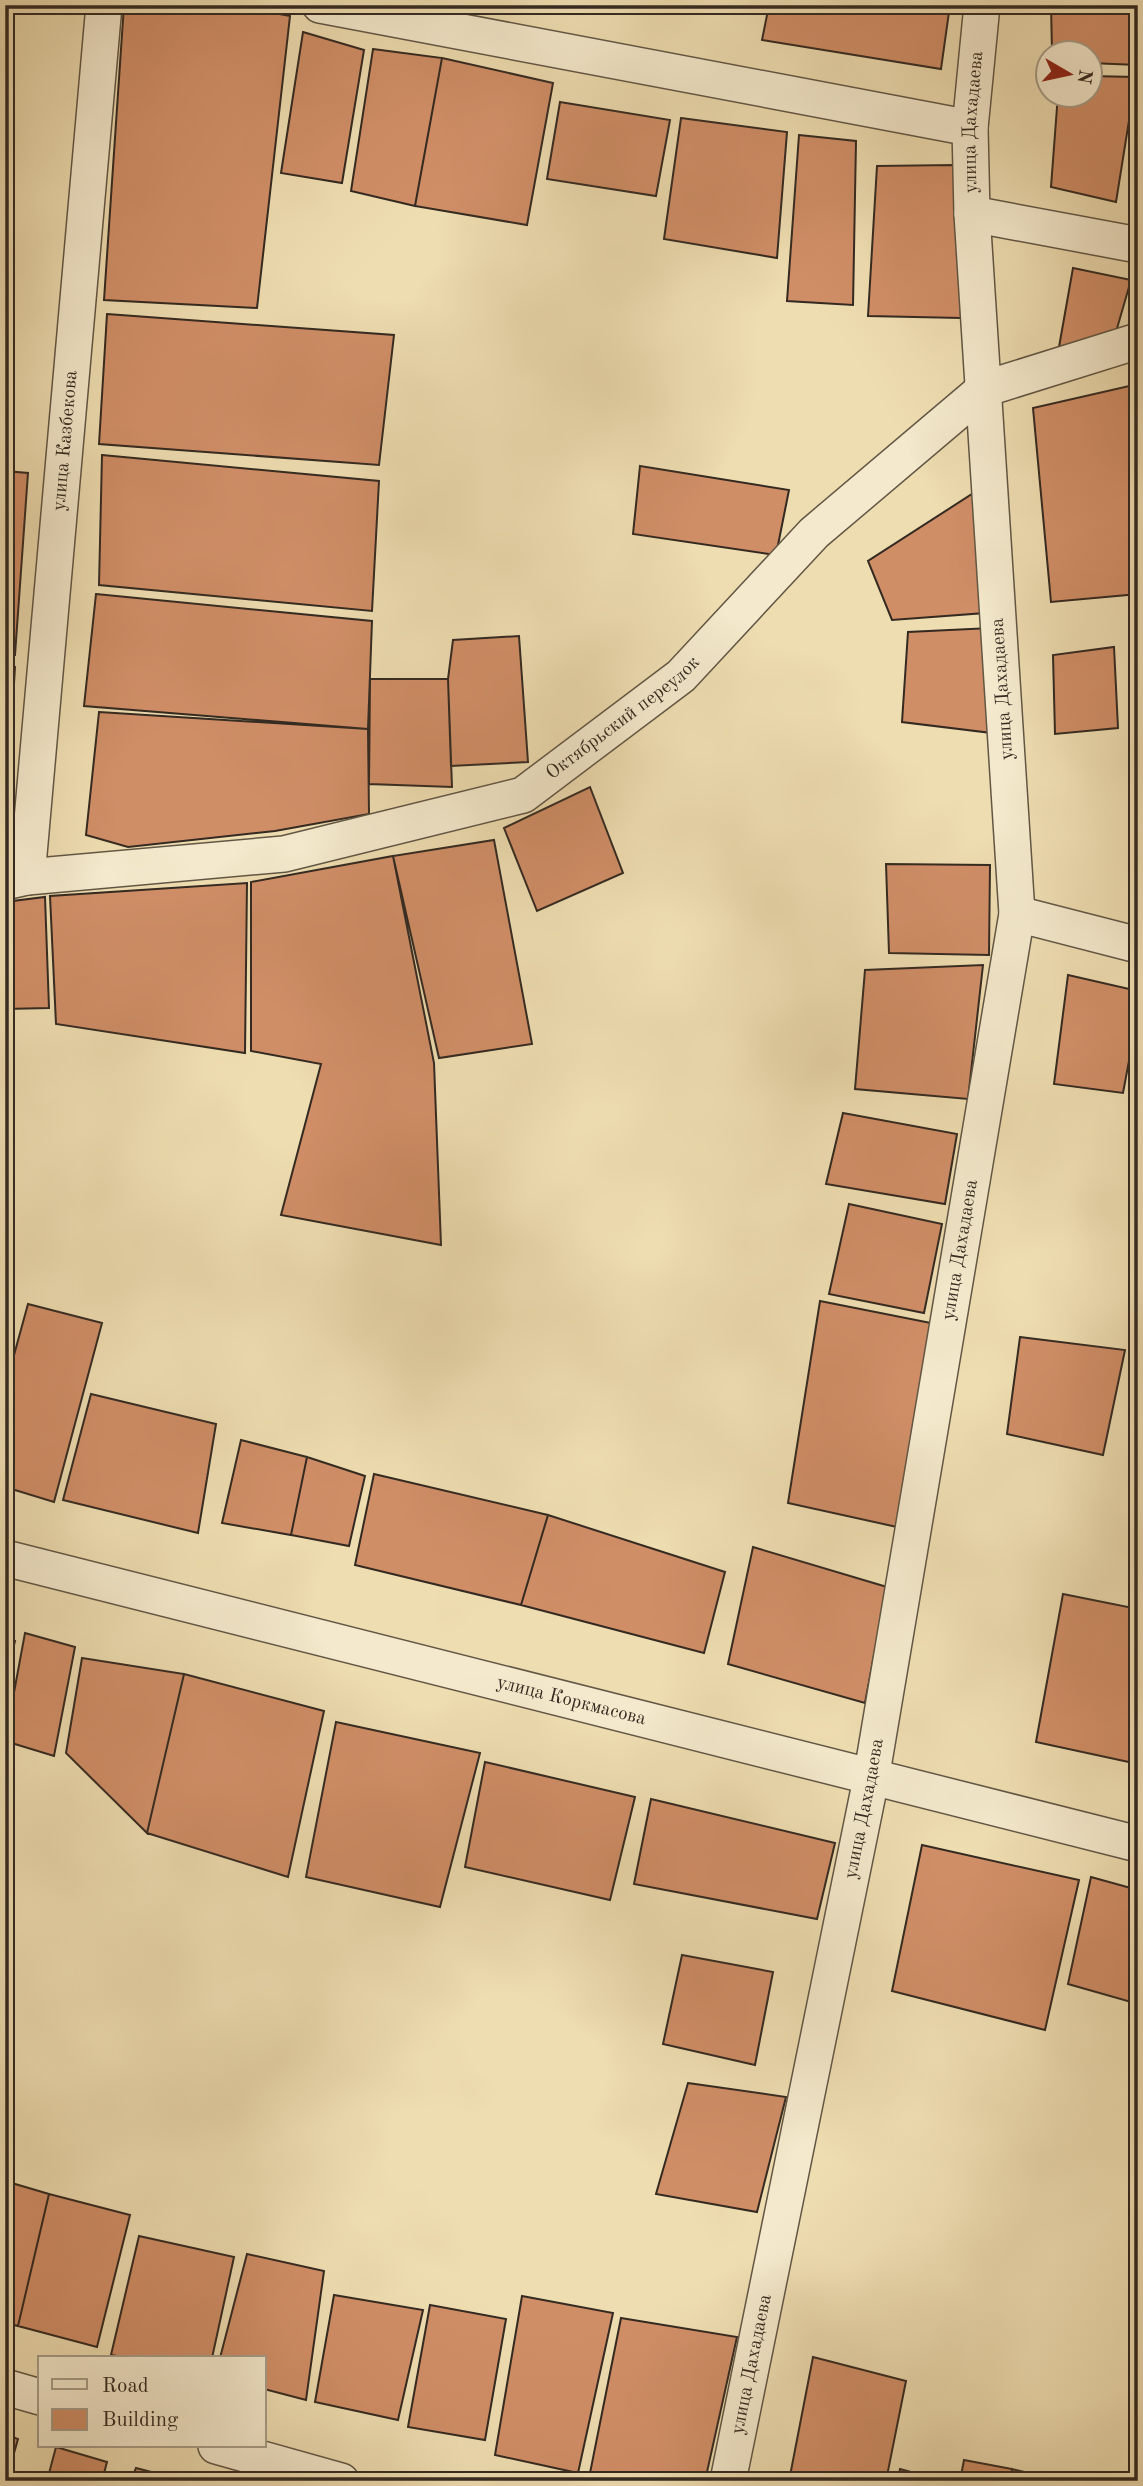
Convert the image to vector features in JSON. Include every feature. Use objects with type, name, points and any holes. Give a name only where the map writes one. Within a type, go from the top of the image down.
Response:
[{"type":"street","name":"улица Казбекова","points":[[16,879],[104,5]]},
{"type":"street","points":[[320,5],[970,128]]},
{"type":"street","name":"улица Дахадаева","points":[[727,2481],[871,1779],[1017,914],[972,214],[970,128],[982,5]]},
{"type":"street","points":[[972,214],[1138,245]]},
{"type":"street","name":"Октябрьский переулок","points":[[16,879],[284,854],[523,795],[681,676],[814,533],[984,389],[1138,341]]},
{"type":"street","points":[[1017,914],[1138,945]]},
{"type":"street","name":"улица Коркмасова","points":[[5,1558],[871,1779],[1138,1844]]},
{"type":"street","points":[[5,2387],[38,2396]]},
{"type":"street","points":[[223,2448],[341,2481]]},
{"type":"building","points":[[124,5],[231,5],[290,16],[257,308],[104,300]]},
{"type":"building","points":[[769,5],[950,5],[941,69],[762,40]]},
{"type":"building","points":[[1051,5],[1138,5],[1138,65],[1104,64],[1104,38],[1052,38]]},
{"type":"building","points":[[303,32],[364,50],[342,183],[281,173]]},
{"type":"building","points":[[373,49],[442,58],[415,206],[351,191]]},
{"type":"building","points":[[442,58],[553,83],[527,225],[415,206]]},
{"type":"building","points":[[1104,76],[1136,77],[1116,202],[1051,187],[1057,108],[1104,108]]},
{"type":"building","points":[[560,102],[670,120],[656,196],[547,179]]},
{"type":"building","points":[[681,118],[787,132],[777,258],[664,239]]},
{"type":"building","points":[[799,135],[856,141],[853,305],[787,301]]},
{"type":"building","points":[[1138,151],[1138,191],[1131,190]]},
{"type":"building","points":[[954,165],[961,318],[868,316],[877,166]]},
{"type":"building","points":[[1073,268],[1131,280],[1116,332],[1059,347]]},
{"type":"building","points":[[107,314],[394,335],[379,465],[99,444]]},
{"type":"building","points":[[1138,384],[1138,594],[1051,602],[1033,408]]},
{"type":"building","points":[[102,455],[379,481],[372,611],[99,585]]},
{"type":"building","points":[[640,466],[789,490],[776,555],[633,534]]},
{"type":"building","points":[[5,471],[28,473],[15,655],[5,654]]},
{"type":"building","points":[[975,492],[985,613],[892,620],[868,561]]},
{"type":"building","points":[[96,594],[372,621],[368,729],[84,706]]},
{"type":"building","points":[[991,628],[992,733],[902,722],[908,632]]},
{"type":"building","points":[[519,636],[528,762],[451,766],[448,679],[453,640]]},
{"type":"building","points":[[1114,647],[1118,728],[1055,734],[1053,655]]},
{"type":"building","points":[[5,665],[15,667],[5,827]]},
{"type":"building","points":[[370,679],[448,679],[452,787],[369,784]]},
{"type":"building","points":[[99,712],[368,729],[369,814],[275,831],[128,847],[86,835]]},
{"type":"building","points":[[590,787],[623,873],[537,911],[504,828]]},
{"type":"building","points":[[494,840],[532,1044],[439,1058],[393,856]]},
{"type":"building","points":[[393,856],[434,1063],[441,1245],[281,1215],[321,1064],[251,1051],[251,882]]},
{"type":"building","points":[[886,864],[990,865],[989,955],[889,953]]},
{"type":"building","points":[[247,883],[245,1053],[56,1024],[50,896]]},
{"type":"building","points":[[45,897],[49,1008],[5,1009],[5,902]]},
{"type":"building","points":[[983,965],[968,1099],[855,1089],[865,970]]},
{"type":"building","points":[[1068,975],[1138,991],[1138,1013],[1123,1093],[1054,1084]]},
{"type":"building","points":[[843,1113],[957,1134],[945,1204],[826,1184]]},
{"type":"building","points":[[849,1204],[942,1224],[924,1313],[829,1294]]},
{"type":"building","points":[[820,1301],[931,1323],[897,1527],[788,1503]]},
{"type":"building","points":[[28,1304],[102,1323],[54,1502],[5,1487],[5,1388]]},
{"type":"building","points":[[1020,1337],[1125,1350],[1103,1455],[1007,1434]]},
{"type":"building","points":[[91,1394],[216,1424],[198,1533],[63,1500]]},
{"type":"building","points":[[241,1440],[307,1457],[291,1535],[222,1523]]},
{"type":"building","points":[[307,1457],[365,1476],[349,1546],[291,1535]]},
{"type":"building","points":[[374,1474],[548,1515],[521,1605],[355,1565]]},
{"type":"building","points":[[548,1515],[725,1572],[704,1653],[521,1605]]},
{"type":"building","points":[[753,1547],[887,1587],[865,1703],[728,1664]]},
{"type":"building","points":[[1063,1594],[1138,1609],[1138,1764],[1036,1742]]},
{"type":"building","points":[[25,1633],[75,1647],[54,1756],[5,1741]]},
{"type":"building","points":[[5,1638],[15,1641],[5,1682]]},
{"type":"building","points":[[82,1658],[184,1674],[147,1833],[66,1753]]},
{"type":"building","points":[[184,1674],[324,1711],[288,1877],[147,1833]]},
{"type":"building","points":[[336,1722],[480,1753],[440,1907],[306,1877]]},
{"type":"building","points":[[485,1762],[635,1797],[610,1900],[465,1867]]},
{"type":"building","points":[[651,1799],[835,1843],[817,1919],[634,1884]]},
{"type":"building","points":[[922,1845],[1079,1880],[1045,2030],[892,1991]]},
{"type":"building","points":[[1091,1877],[1138,1890],[1138,2004],[1068,1984]]},
{"type":"building","points":[[682,1955],[773,1972],[755,2065],[663,2044]]},
{"type":"building","points":[[688,2083],[786,2097],[757,2212],[656,2194]]},
{"type":"building","points":[[5,2181],[49,2194],[18,2326],[5,2323]]},
{"type":"building","points":[[49,2194],[130,2215],[97,2347],[18,2326]]},
{"type":"building","points":[[139,2236],[234,2257],[212,2356],[111,2355]]},
{"type":"building","points":[[247,2254],[324,2271],[306,2400],[266,2390],[266,2356],[221,2356]]},
{"type":"building","points":[[334,2295],[423,2310],[398,2420],[315,2402]]},
{"type":"building","points":[[522,2296],[613,2313],[578,2473],[495,2455]]},
{"type":"building","points":[[430,2305],[506,2319],[485,2440],[408,2427]]},
{"type":"building","points":[[621,2318],[737,2337],[705,2481],[619,2481],[590,2473]]},
{"type":"building","points":[[813,2357],[906,2381],[886,2481],[789,2481]]},
{"type":"building","points":[[5,2434],[18,2439],[6,2481],[5,2481]]},
{"type":"building","points":[[56,2448],[107,2462],[102,2481],[47,2481]]},
{"type":"building","points":[[964,2460],[1012,2469],[1010,2481],[960,2481]]},
{"type":"building","points":[[136,2468],[186,2481],[131,2481]]},
{"type":"building","points":[[900,2469],[944,2481],[898,2481]]},
{"type":"building","points":[[1012,2469],[1063,2481],[1010,2481]]}]
